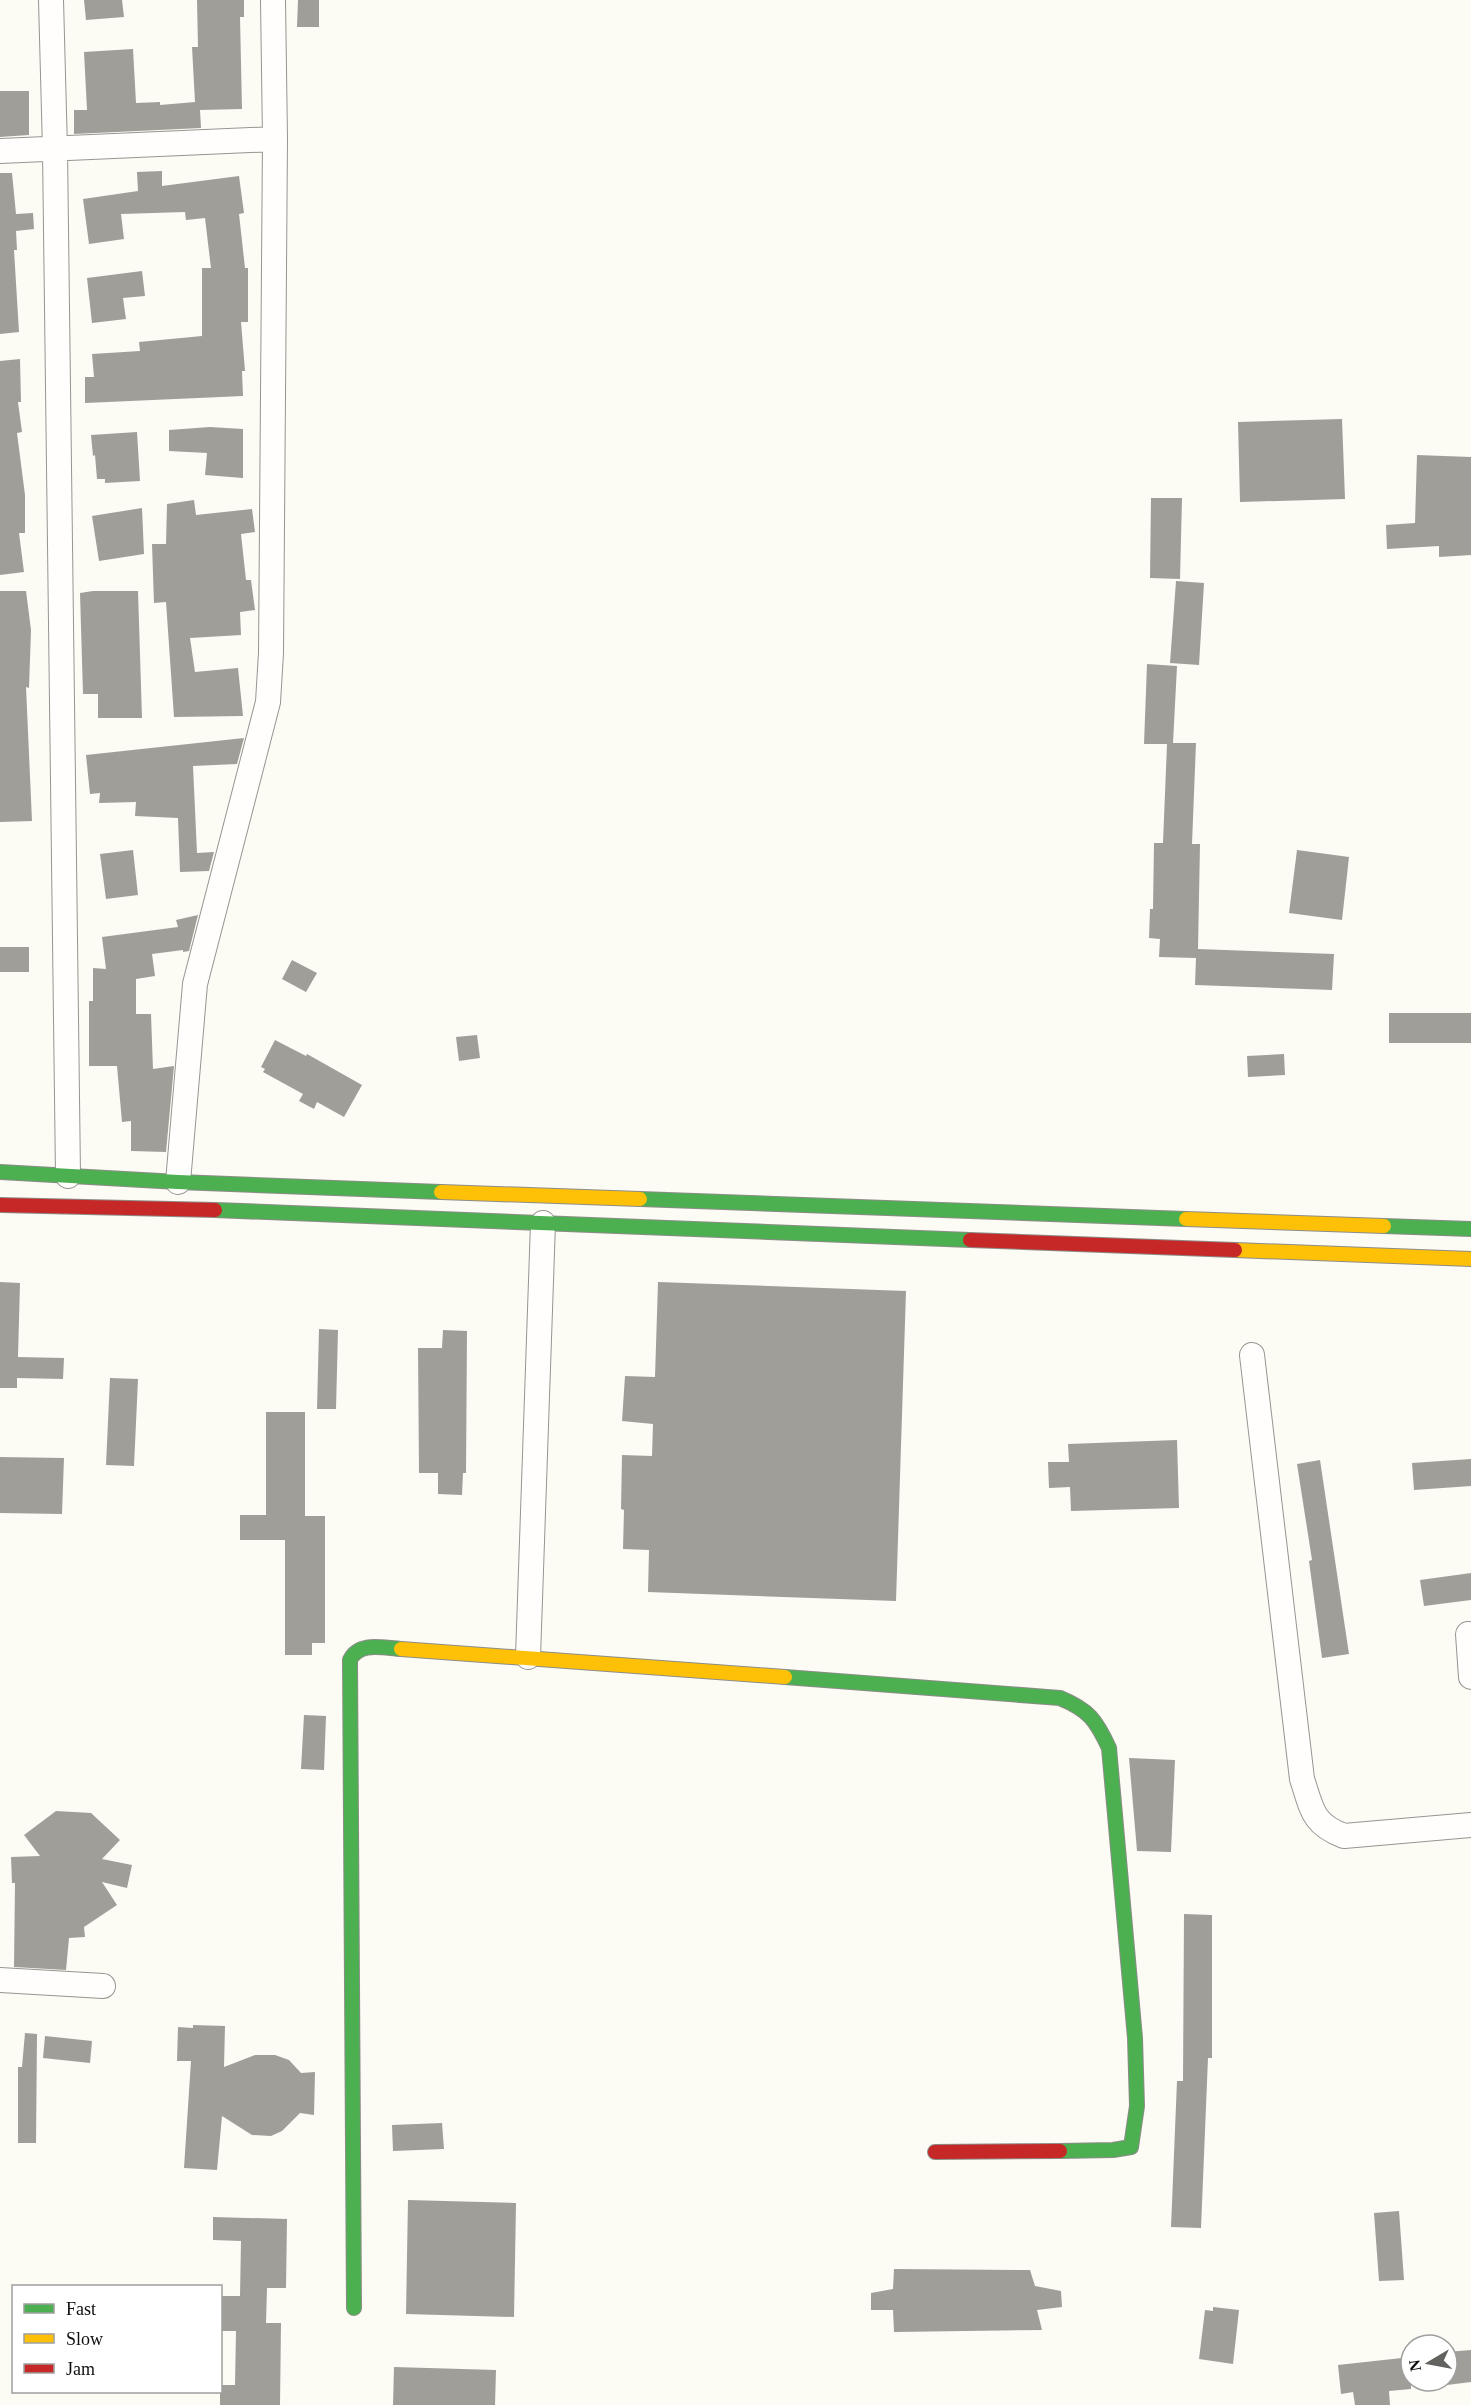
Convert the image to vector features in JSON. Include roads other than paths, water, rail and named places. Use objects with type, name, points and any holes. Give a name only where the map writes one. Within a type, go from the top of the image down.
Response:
[{"type":"street","points":[[51,0],[56,150],[68,1176]]},
{"type":"street","points":[[178,1182],[195,984],[268,702],[271,653],[275,139],[273,0]]},
{"type":"street","points":[[0,151],[275,139]]},
{"type":"street","points":[[0,1172],[178,1182],[1471,1229]]},
{"type":"street","points":[[0,1204],[543,1222],[1471,1259]]},
{"type":"street","points":[[528,1657],[543,1222]]},
{"type":"street","points":[[1252,1355],[1302,1779],[1314,1815],[1326,1829],[1344,1836],[1471,1825]]},
{"type":"street","points":[[1468,1634],[1471,1677]]},
{"type":"street","points":[[354,2308],[350,1660],[354,1652],[365,1647],[528,1657],[1060,1698],[1086,1708],[1096,1719],[1109,1748],[1135,2038],[1137,2106],[1131,2146],[1113,2150],[935,2152]]},
{"type":"street","points":[[0,1980],[103,1986]]}]
